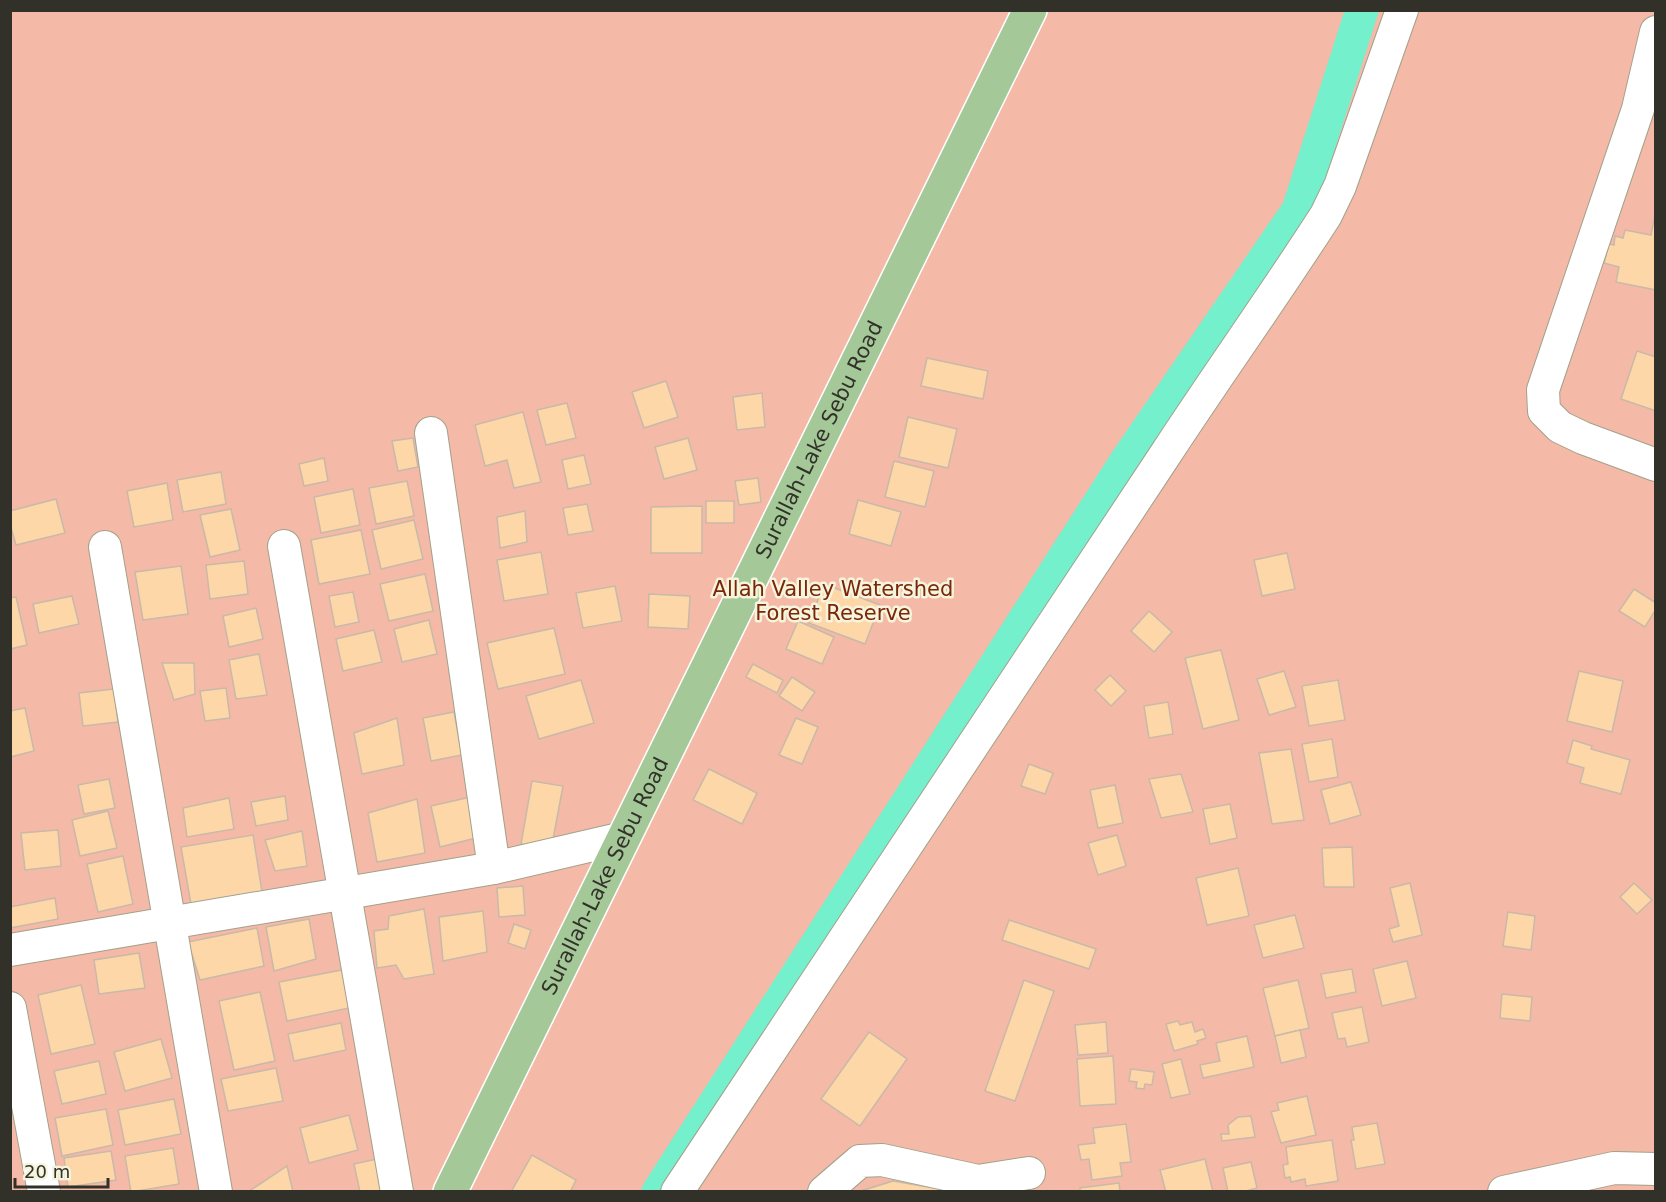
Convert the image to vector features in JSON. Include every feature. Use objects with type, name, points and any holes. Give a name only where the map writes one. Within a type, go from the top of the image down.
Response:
[{"type":"main road","name":"Surallah-Lake Sebu Road","points":[[450,1191],[1030,10]]},
{"type":"street","points":[[677,1191],[1326,214],[1340,186],[1402,10]]},
{"type":"street","points":[[1656,32],[1638,109],[1543,390],[1544,411],[1560,428],[1656,465]]},
{"type":"street","points":[[431,433],[494,867]]},
{"type":"street","points":[[284,546],[397,1191]]},
{"type":"street","points":[[105,547],[216,1191]]},
{"type":"street","points":[[10,950],[494,867],[623,838]]},
{"type":"street","points":[[10,1008],[44,1191]]},
{"type":"street","points":[[824,1191],[860,1161],[882,1160],[978,1181],[1029,1173]]},
{"type":"street","points":[[1504,1191],[1614,1168],[1656,1169]]},
{"type":"green space","name":"Allah Valley Watershed Forest Reserve","points":[[11,11],[1655,11],[1655,1191],[11,1191]]},
{"type":"building","points":[[1655,215],[1656,290],[1616,282],[1619,267],[1604,263],[1609,244],[1614,245],[1615,236],[1623,238],[1625,230],[1651,235]]},
{"type":"building","points":[[1637,351],[1656,357],[1656,411],[1621,399]]},
{"type":"building","points":[[927,358],[988,371],[983,399],[921,386]]},
{"type":"building","points":[[666,381],[678,417],[644,428],[632,392]]},
{"type":"building","points":[[762,393],[765,427],[737,430],[733,397]]},
{"type":"building","points":[[567,403],[576,438],[546,445],[537,410]]},
{"type":"building","points":[[523,412],[541,482],[514,488],[507,460],[485,466],[475,425]]},
{"type":"building","points":[[908,417],[957,429],[948,468],[899,457]]},
{"type":"building","points":[[413,438],[418,467],[398,471],[392,441]]},
{"type":"building","points":[[688,438],[697,470],[664,479],[655,447]]},
{"type":"building","points":[[584,455],[591,484],[568,489],[562,460]]},
{"type":"building","points":[[324,458],[328,481],[304,486],[299,464]]},
{"type":"building","points":[[894,461],[934,471],[925,507],[885,497]]},
{"type":"building","points":[[221,472],[226,504],[183,512],[177,480]]},
{"type":"building","points":[[758,478],[761,502],[739,505],[735,481]]},
{"type":"building","points":[[407,481],[414,516],[376,524],[369,488]]},
{"type":"building","points":[[167,483],[173,520],[134,527],[127,491]]},
{"type":"building","points":[[353,489],[360,525],[321,533],[314,497]]},
{"type":"building","points":[[56,499],[65,533],[16,545],[10,524],[10,511]]},
{"type":"building","points":[[858,500],[901,512],[891,546],[849,534]]},
{"type":"building","points":[[706,501],[734,501],[734,523],[706,523]]},
{"type":"building","points":[[587,504],[593,531],[568,535],[563,508]]},
{"type":"building","points":[[702,506],[702,553],[651,553],[651,507]]},
{"type":"building","points":[[231,509],[240,550],[210,557],[200,515]]},
{"type":"building","points":[[525,511],[527,542],[500,548],[497,517]]},
{"type":"building","points":[[414,520],[423,559],[381,569],[372,530]]},
{"type":"building","points":[[361,530],[370,574],[319,584],[311,540]]},
{"type":"building","points":[[541,552],[548,594],[504,601],[497,560]]},
{"type":"building","points":[[1287,553],[1295,589],[1262,596],[1254,560]]},
{"type":"building","points":[[244,561],[248,594],[210,599],[206,565]]},
{"type":"building","points":[[181,566],[188,614],[143,620],[135,572]]},
{"type":"building","points":[[425,574],[433,611],[389,621],[380,584]]},
{"type":"building","points":[[824,584],[880,605],[865,644],[809,623]]},
{"type":"building","points":[[615,586],[622,621],[583,628],[576,593]]},
{"type":"building","points":[[1634,589],[1656,603],[1656,609],[1645,627],[1619,611]]},
{"type":"building","points":[[353,592],[359,622],[335,627],[329,596]]},
{"type":"building","points":[[649,594],[690,596],[688,629],[648,627]]},
{"type":"building","points":[[72,596],[79,624],[39,633],[33,604]]},
{"type":"building","points":[[16,597],[27,645],[10,649],[10,598]]},
{"type":"building","points":[[256,608],[263,639],[229,647],[223,616]]},
{"type":"building","points":[[1149,611],[1172,632],[1154,652],[1131,631]]},
{"type":"building","points":[[429,620],[437,654],[402,662],[394,629]]},
{"type":"building","points":[[798,621],[834,637],[822,664],[786,649]]},
{"type":"building","points":[[554,628],[565,674],[498,689],[487,643]]},
{"type":"building","points":[[374,630],[382,662],[343,671],[336,639]]},
{"type":"building","points":[[1221,650],[1239,720],[1203,729],[1185,658]]},
{"type":"building","points":[[259,654],[267,695],[236,699],[229,660]]},
{"type":"building","points":[[162,663],[194,663],[195,694],[174,700]]},
{"type":"building","points":[[753,664],[783,680],[777,693],[746,677]]},
{"type":"building","points":[[1284,671],[1296,707],[1269,715],[1257,679]]},
{"type":"building","points":[[1579,671],[1623,681],[1612,732],[1567,721]]},
{"type":"building","points":[[1110,675],[1126,691],[1111,706],[1095,690]]},
{"type":"building","points":[[792,677],[815,692],[802,711],[779,696]]},
{"type":"building","points":[[581,680],[594,723],[539,739],[526,696]]},
{"type":"building","points":[[1338,680],[1345,720],[1309,726],[1302,686]]},
{"type":"building","points":[[226,688],[230,718],[205,721],[200,691]]},
{"type":"building","points":[[114,689],[118,722],[83,726],[79,693]]},
{"type":"building","points":[[1168,702],[1173,734],[1149,738],[1144,706]]},
{"type":"building","points":[[25,708],[34,751],[10,757],[10,711]]},
{"type":"building","points":[[454,712],[462,755],[431,761],[423,718]]},
{"type":"building","points":[[397,718],[404,765],[362,774],[354,733]]},
{"type":"building","points":[[796,718],[818,727],[802,764],[779,755]]},
{"type":"building","points":[[1332,739],[1338,777],[1309,782],[1302,744]]},
{"type":"building","points":[[1573,740],[1592,746],[1591,749],[1630,760],[1621,794],[1580,783],[1584,768],[1567,763]]},
{"type":"building","points":[[1291,749],[1304,820],[1272,824],[1259,753]]},
{"type":"building","points":[[1029,764],[1053,773],[1045,794],[1021,786]]},
{"type":"building","points":[[709,769],[757,793],[742,824],[693,800]]},
{"type":"building","points":[[1181,774],[1193,812],[1161,818],[1149,779]]},
{"type":"building","points":[[109,779],[115,808],[84,814],[78,785]]},
{"type":"building","points":[[532,781],[563,786],[551,850],[521,844]]},
{"type":"building","points":[[1351,782],[1361,815],[1330,824],[1321,790]]},
{"type":"building","points":[[1115,785],[1123,823],[1098,828],[1090,790]]},
{"type":"building","points":[[285,796],[288,820],[256,826],[251,802]]},
{"type":"building","points":[[475,796],[484,836],[440,847],[431,806]]},
{"type":"building","points":[[229,798],[234,829],[187,837],[183,808]]},
{"type":"building","points":[[417,799],[425,853],[377,862],[368,813]]},
{"type":"building","points":[[1230,804],[1237,838],[1210,844],[1203,809]]},
{"type":"building","points":[[108,811],[117,848],[80,856],[72,820]]},
{"type":"building","points":[[58,830],[61,866],[25,870],[21,833]]},
{"type":"building","points":[[302,831],[307,866],[275,871],[265,840]]},
{"type":"building","points":[[253,835],[262,892],[191,904],[181,847]]},
{"type":"building","points":[[1117,835],[1126,866],[1098,875],[1088,843]]},
{"type":"building","points":[[1352,847],[1354,887],[1324,887],[1322,848]]},
{"type":"building","points":[[123,856],[133,904],[98,912],[87,864]]},
{"type":"building","points":[[1238,868],[1249,916],[1207,925],[1196,878]]},
{"type":"building","points":[[1410,883],[1422,935],[1393,942],[1389,929],[1399,926],[1390,888]]},
{"type":"building","points":[[1634,883],[1652,900],[1637,914],[1620,897]]},
{"type":"building","points":[[523,886],[525,915],[499,917],[497,888]]},
{"type":"building","points":[[55,898],[58,919],[10,928],[10,907]]},
{"type":"building","points":[[424,909],[434,974],[404,979],[396,965],[377,968],[374,931],[388,929],[389,916]]},
{"type":"building","points":[[483,911],[487,952],[443,961],[439,917]]},
{"type":"building","points":[[1508,912],[1535,916],[1531,950],[1503,946]]},
{"type":"building","points":[[1295,915],[1304,948],[1263,958],[1254,925]]},
{"type":"building","points":[[309,919],[316,959],[274,971],[266,927]]},
{"type":"building","points":[[1009,920],[1096,949],[1089,969],[1002,940]]},
{"type":"building","points":[[514,924],[531,930],[525,949],[508,943]]},
{"type":"building","points":[[257,928],[264,966],[200,980],[188,942]]},
{"type":"building","points":[[139,953],[145,988],[99,994],[94,960]]},
{"type":"building","points":[[1407,961],[1416,998],[1382,1006],[1373,969]]},
{"type":"building","points":[[1352,969],[1356,992],[1326,998],[1321,974]]},
{"type":"building","points":[[342,970],[349,1008],[287,1021],[279,982]]},
{"type":"building","points":[[1024,980],[1054,991],[1015,1101],[985,1091]]},
{"type":"building","points":[[1298,980],[1309,1028],[1275,1036],[1263,988]]},
{"type":"building","points":[[81,985],[95,1044],[51,1054],[38,995]]},
{"type":"building","points":[[260,992],[275,1061],[234,1070],[219,1001]]},
{"type":"building","points":[[1502,994],[1532,997],[1530,1021],[1500,1018]]},
{"type":"building","points":[[1362,1007],[1369,1042],[1347,1047],[1345,1038],[1338,1039],[1332,1013]]},
{"type":"building","points":[[1178,1021],[1180,1025],[1192,1022],[1195,1032],[1203,1029],[1206,1038],[1197,1041],[1198,1044],[1174,1051],[1166,1024]]},
{"type":"building","points":[[1106,1022],[1108,1053],[1078,1055],[1075,1025]]},
{"type":"building","points":[[341,1023],[346,1050],[294,1061],[288,1034]]},
{"type":"building","points":[[1300,1030],[1306,1057],[1281,1063],[1275,1036]]},
{"type":"building","points":[[869,1032],[907,1059],[860,1126],[821,1099]]},
{"type":"building","points":[[1247,1036],[1254,1067],[1203,1078],[1200,1065],[1220,1061],[1216,1043]]},
{"type":"building","points":[[161,1039],[172,1078],[125,1091],[114,1052]]},
{"type":"building","points":[[1113,1056],[1116,1104],[1080,1106],[1077,1059]]},
{"type":"building","points":[[1181,1059],[1190,1094],[1171,1098],[1162,1064]]},
{"type":"building","points":[[99,1061],[106,1094],[62,1104],[54,1071]]},
{"type":"building","points":[[276,1068],[283,1101],[228,1111],[221,1079]]},
{"type":"building","points":[[1131,1069],[1154,1072],[1152,1085],[1145,1084],[1144,1089],[1136,1088],[1137,1082],[1129,1081]]},
{"type":"building","points":[[1307,1096],[1316,1135],[1281,1143],[1271,1112],[1279,1110],[1277,1103]]},
{"type":"building","points":[[174,1099],[181,1134],[125,1145],[118,1110]]},
{"type":"building","points":[[106,1109],[113,1145],[62,1156],[55,1118]]},
{"type":"building","points":[[349,1115],[358,1150],[309,1163],[300,1128]]},
{"type":"building","points":[[1251,1116],[1255,1137],[1222,1141],[1221,1134],[1229,1134],[1228,1125],[1238,1117]]},
{"type":"building","points":[[1377,1123],[1385,1164],[1356,1169],[1351,1140],[1354,1140],[1352,1127]]},
{"type":"building","points":[[1126,1124],[1131,1162],[1120,1163],[1122,1176],[1092,1180],[1089,1159],[1081,1160],[1078,1145],[1095,1143],[1093,1128]]},
{"type":"building","points":[[1332,1140],[1338,1181],[1306,1186],[1305,1179],[1291,1182],[1290,1177],[1285,1178],[1283,1165],[1288,1164],[1286,1147]]},
{"type":"building","points":[[173,1148],[179,1184],[131,1192],[125,1156]]},
{"type":"building","points":[[111,1151],[116,1180],[68,1187],[64,1158]]},
{"type":"building","points":[[532,1155],[576,1180],[570,1192],[511,1192]]},
{"type":"building","points":[[377,1159],[384,1192],[360,1192],[354,1164]]},
{"type":"building","points":[[1205,1159],[1213,1192],[1166,1192],[1160,1170]]},
{"type":"building","points":[[1251,1162],[1257,1188],[1242,1192],[1228,1192],[1223,1168]]},
{"type":"building","points":[[287,1166],[293,1192],[248,1192]]},
{"type":"building","points":[[893,1181],[896,1192],[858,1192]]},
{"type":"building","points":[[893,1181],[957,1192],[858,1192]]},
{"type":"building","points":[[1119,1183],[1120,1192],[1080,1192],[1080,1188]]},
{"type":"waterway","points":[[658,1192],[1128,458],[1298,210],[1362,10]]}]
